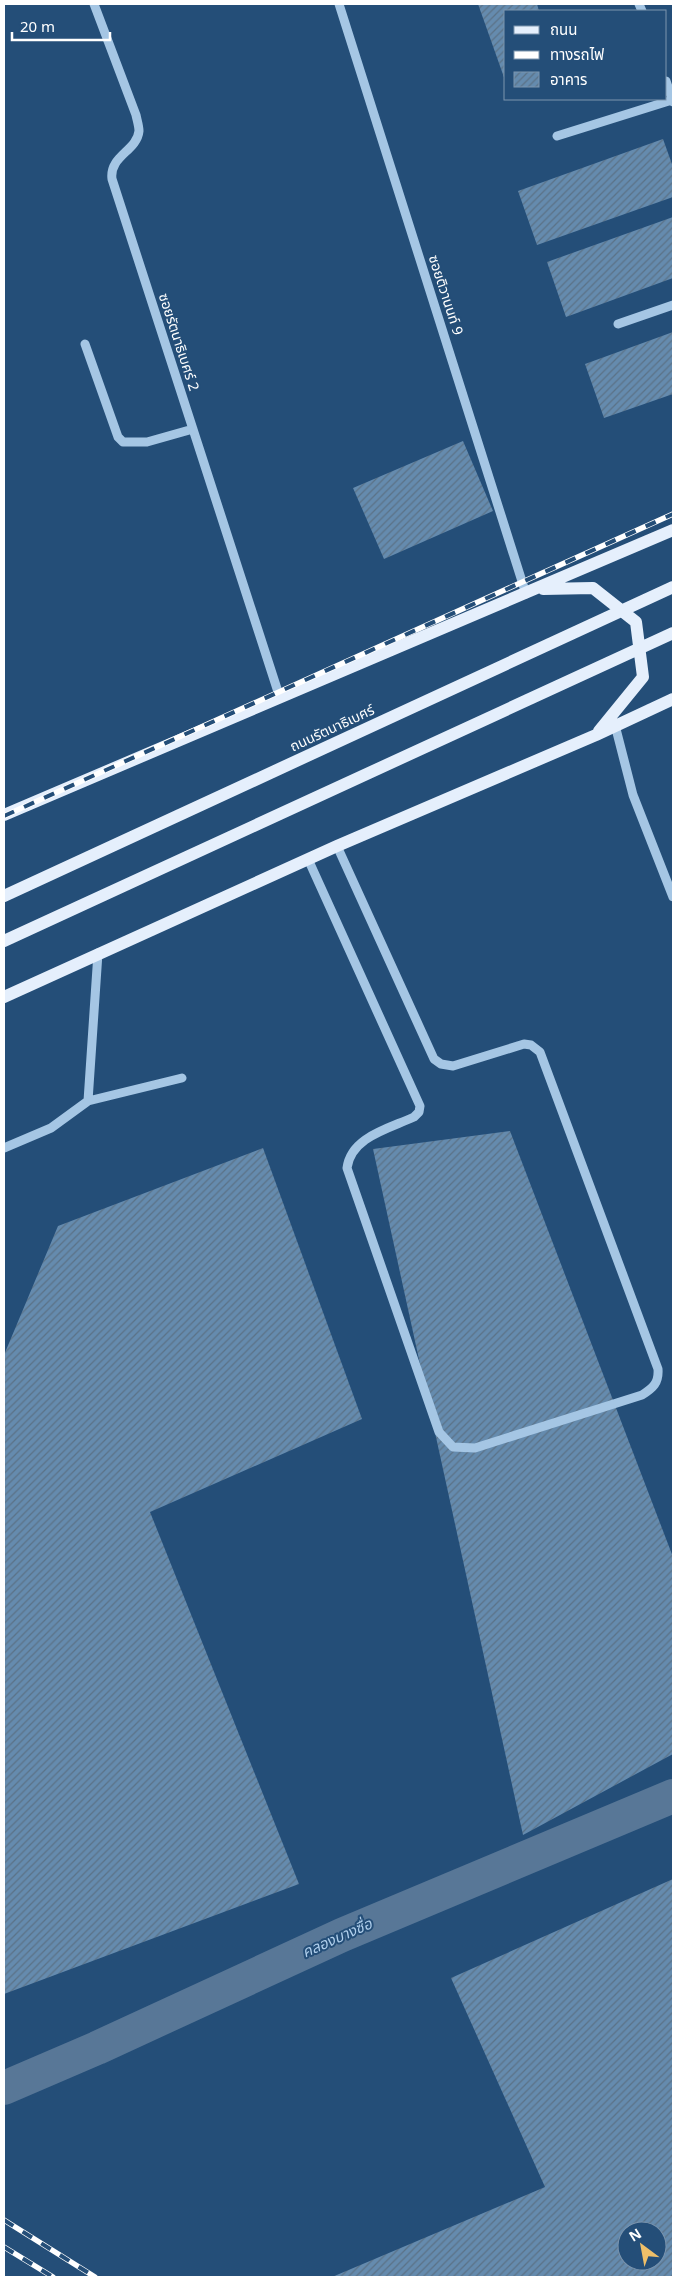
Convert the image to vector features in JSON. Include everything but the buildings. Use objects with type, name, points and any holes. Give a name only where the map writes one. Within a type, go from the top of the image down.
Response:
[{"type":"main road","points":[[4,815],[673,530]]},
{"type":"main road","name":"ถนนรัตนาธิเบศร์","points":[[4,896],[673,587]]},
{"type":"main road","points":[[531,592],[593,588],[636,622],[643,677],[596,735]]},
{"type":"main road","points":[[4,941],[673,632]]},
{"type":"main road","points":[[4,997],[337,846],[596,735],[673,699]]},
{"type":"street","name":"ซอยรัตนาธิเบศร์ 2","points":[[94,4],[136,115],[139,130],[137,137],[115,163],[111,171],[112,179],[280,698]]},
{"type":"street","name":"ซอยติวานนท์ 9","points":[[339,4],[531,592]]},
{"type":"street","points":[[557,136],[673,101],[667,84]]},
{"type":"street","points":[[618,324],[673,305]]},
{"type":"street","points":[[85,344],[118,437],[123,442],[147,442],[193,429]]},
{"type":"street","points":[[615,725],[633,795],[673,897]]},
{"type":"street","points":[[308,859],[420,1106],[416,1116],[360,1143],[350,1153],[347,1168],[439,1432],[453,1447],[475,1448],[642,1395],[654,1386],[658,1379],[658,1369],[540,1052],[534,1046],[524,1044],[454,1066],[445,1065],[434,1059],[337,846]]},
{"type":"street","points":[[88,1101],[98,953]]},
{"type":"street","points":[[4,1148],[51,1128],[88,1101],[182,1078]]},
{"type":"waterway","name":"คลองบางซื่อ","points":[[4,2088],[97,2048],[342,1935],[673,1796]]},
{"type":"railway","points":[[4,816],[673,514]]},
{"type":"railway","points":[[4,2220],[95,2277]]},
{"type":"railway","points":[[4,2247],[53,2277]]}]
